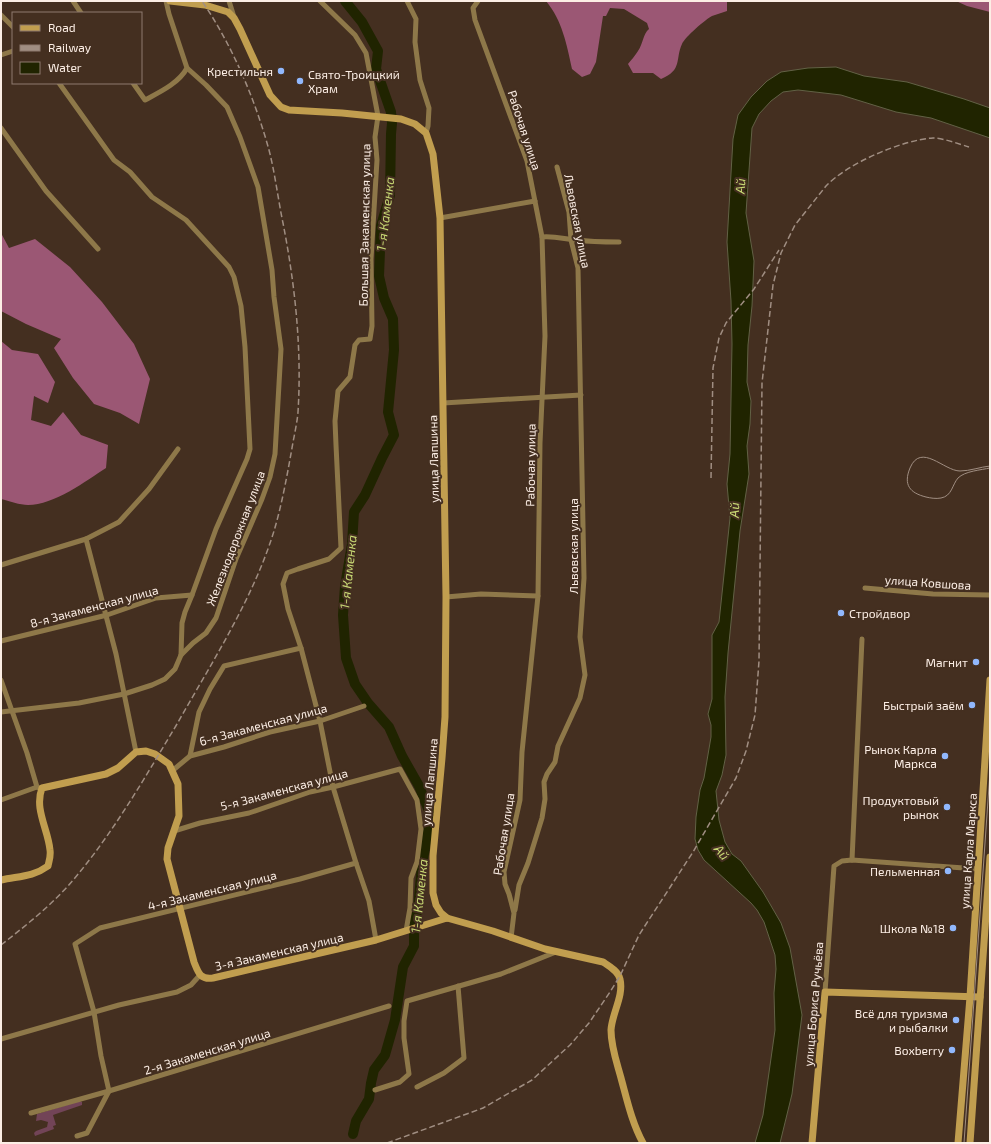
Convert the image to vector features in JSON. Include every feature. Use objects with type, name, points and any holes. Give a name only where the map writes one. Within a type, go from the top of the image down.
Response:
[{"type":"street","points":[[72,1],[80,12]]},
{"type":"street","name":"Железнодорожная улица","points":[[166,1],[187,68],[227,107],[240,137],[258,187],[272,270],[281,349],[275,454],[270,477],[236,559],[216,618],[206,633],[193,642],[181,655]]},
{"type":"street","points":[[170,1],[205,4],[223,9],[234,18]]},
{"type":"street","points":[[229,1],[234,18],[270,95],[281,107],[289,110],[401,119],[415,124],[426,133]]},
{"type":"street","name":"Большая Закаменская улица","points":[[301,648],[288,609],[283,584],[287,574],[329,559],[341,548],[335,421],[338,391],[350,377],[355,345],[359,340],[370,339],[372,326],[371,259],[377,160],[375,137],[378,116],[366,53],[355,35],[320,1]]},
{"type":"street","name":"улица Лапшина","points":[[407,1],[416,19],[415,42],[420,80],[429,108],[426,133],[433,154],[440,218],[446,597],[445,718],[432,869],[433,893],[436,905],[441,913],[447,918]]},
{"type":"street","name":"Рабочая улица","points":[[478,1],[473,8],[475,20],[527,161],[542,237],[545,336],[540,443],[538,596],[522,752],[520,800],[504,872],[505,884],[514,913],[511,938]]},
{"type":"street","points":[[1,15],[12,26]]},
{"type":"street","points":[[1,55],[12,51]]},
{"type":"street","points":[[134,84],[145,100],[165,89],[184,74],[187,68]]},
{"type":"street","name":"Железнодорожная улица","points":[[60,84],[114,160],[130,172],[152,197],[186,220],[229,267],[234,277],[241,306],[245,347],[250,449],[248,459],[216,529],[185,612],[182,623],[181,655]]},
{"type":"street","points":[[1,128],[46,191],[98,249]]},
{"type":"street","name":"Львовская улица","points":[[514,913],[519,885],[528,863],[542,818],[545,799],[544,782],[547,774],[555,762],[558,746],[580,698],[585,675],[580,637],[584,578],[578,268],[571,240],[568,212],[557,167]]},
{"type":"street","points":[[440,218],[535,201]]},
{"type":"street","points":[[542,237],[556,236],[571,240],[619,242]]},
{"type":"street","points":[[443,404],[581,395]]},
{"type":"street","points":[[1,565],[86,539],[119,522],[149,489],[178,449]]},
{"type":"street","points":[[86,539],[106,615],[136,752]]},
{"type":"street","name":"улица Ковшова","points":[[865,588],[933,594],[990,595]]},
{"type":"street","points":[[446,597],[481,594],[538,596]]},
{"type":"street","name":"8-я Закаменская улица","points":[[1,641],[106,615],[156,598],[192,595]]},
{"type":"street","points":[[862,639],[852,860],[978,869]]},
{"type":"street","points":[[190,756],[199,712],[210,689],[224,666],[301,648],[320,721],[333,787],[368,901],[376,940]]},
{"type":"street","points":[[1,712],[79,703],[124,694],[152,686],[165,679],[175,669],[181,655]]},
{"type":"street","points":[[1,680],[40,788],[39,803],[50,850],[48,866],[39,873],[1,880]]},
{"type":"street","name":"улица Карла Маркса","points":[[958,1143],[970,997],[990,680]]},
{"type":"street","name":"6-я Закаменская улица","points":[[172,771],[190,756],[270,732],[320,721],[364,706]]},
{"type":"street","points":[[1,800],[40,788],[106,774],[118,768],[136,752],[146,751],[155,754],[169,764],[178,784],[179,816],[168,848],[167,859],[194,962],[200,975]]},
{"type":"street","name":"5-я Закаменская улица","points":[[174,831],[200,823],[249,813],[310,792],[400,769],[416,800],[421,829],[417,862],[411,878],[410,908],[406,930]]},
{"type":"street","name":"улица Карла Маркса","points":[[970,1143],[990,857]]},
{"type":"street","name":"улица Бориса Ручьёва","points":[[812,1143],[834,866],[842,861],[852,860]]},
{"type":"street","name":"4-я Закаменская улица","points":[[94,1012],[75,944],[100,928],[165,913],[356,863]]},
{"type":"street","points":[[447,918],[557,952],[603,962],[610,966],[620,976],[621,991],[611,1030],[613,1047],[629,1107],[638,1134],[643,1143]]},
{"type":"street","name":"3-я Закаменская улица","points":[[1,1039],[119,1005],[177,992],[191,985],[200,975],[206,979],[212,978],[376,940],[447,918]]},
{"type":"street","points":[[375,1090],[400,1082],[409,1074],[404,1038],[404,1020],[407,1002],[501,974],[557,952]]},
{"type":"street","points":[[417,1087],[444,1072],[464,1058],[458,986]]},
{"type":"street","points":[[825,992],[980,997]]},
{"type":"street","name":"2-я Закаменская улица","points":[[30,1113],[109,1091],[389,1006]]},
{"type":"street","points":[[77,1136],[87,1133],[109,1091],[101,1056],[94,1012]]},
{"type":"shaded area","points":[[546,1],[727,1],[727,11],[712,16],[687,37],[680,49],[677,64],[673,72],[661,79],[653,73],[633,73],[628,64],[636,55],[645,34],[649,29],[647,23],[624,9],[610,8],[606,16],[603,16],[596,62],[590,74],[582,77],[572,69],[566,42],[560,25],[552,8]]},
{"type":"shaded area","points":[[956,1],[990,1],[990,12],[967,6]]},
{"type":"shaded area","points":[[1,233],[9,248],[35,239],[70,267],[102,302],[134,344],[150,379],[139,424],[120,413],[94,404],[73,378],[54,348],[61,339],[26,324],[1,311]]},
{"type":"shaded area","points":[[1,341],[12,350],[38,354],[55,382],[48,403],[34,396],[31,420],[51,426],[63,412],[81,435],[108,445],[106,468],[59,497],[38,504],[25,505],[1,499]]},
{"type":"shaded area","points":[[80,1101],[82,1102],[82,1105],[53,1115],[56,1125],[53,1126],[54,1129],[35,1136],[34,1133],[47,1127],[48,1122],[41,1120],[36,1121],[37,1114]]},
{"type":"water","name":"Ай","points":[[836,67],[864,76],[907,82],[990,108],[990,138],[931,118],[896,112],[841,95],[798,90],[783,92],[771,101],[759,114],[752,128],[746,213],[754,261],[747,382],[751,401],[747,446],[749,474],[740,531],[728,653],[725,697],[726,755],[722,775],[716,791],[719,820],[725,842],[732,854],[741,861],[763,892],[781,923],[790,948],[802,1015],[792,1094],[780,1143],[755,1143],[763,1115],[775,1030],[775,955],[764,922],[757,910],[704,860],[698,850],[695,839],[696,817],[700,790],[704,778],[711,737],[711,725],[708,714],[712,699],[712,635],[719,622],[730,518],[727,484],[730,454],[732,344],[727,242],[733,139],[738,115],[751,97],[767,81],[781,72],[808,68]]},
{"type":"waterway","name":"1-я Каменка","points":[[345,1],[362,22],[378,51],[376,69],[391,112],[390,195],[381,226],[379,276],[384,298],[393,319],[394,350],[388,412],[394,435],[365,495],[354,512],[352,544],[345,586],[343,615],[346,658],[355,684],[368,703],[389,727],[402,756],[419,786],[431,816],[422,864],[418,909],[414,923],[414,946],[403,967],[395,1020],[385,1055],[374,1070],[369,1099],[356,1121],[353,1134]]},
{"type":"tram line","points":[[990,466],[960,471],[954,470],[933,460],[920,458],[915,461],[910,468],[907,479],[909,487],[912,491],[931,498],[941,498],[950,493],[956,481],[961,476],[969,472],[990,468]]},
{"type":"tram line","points":[[964,1143],[990,772]]},
{"type":"railway","points":[[1,945],[44,910],[68,886],[99,848],[139,787],[177,724],[231,630],[243,606],[255,581],[274,531],[284,490],[297,421],[299,388],[298,340],[294,293],[287,246],[271,159],[257,111],[233,54],[202,1]]},
{"type":"railway","points":[[387,1143],[483,1108],[532,1080],[570,1045],[589,1023],[610,992],[620,976],[639,935],[693,852],[736,778],[746,751],[755,715],[759,661],[762,383],[773,285],[781,253],[795,225],[826,186],[836,177],[861,161],[906,143],[933,138],[946,140],[969,147]]},
{"type":"railway","points":[[711,478],[713,368],[719,338],[726,323],[754,289],[779,250]]},
{"type":"place","name":"Крестильня","points":[[281,71]]},
{"type":"place","name":"Свято-Троицкий Храм","points":[[300,81]]},
{"type":"place","name":"Стройдвор","points":[[841,613]]},
{"type":"place","name":"Магнит","points":[[976,662]]},
{"type":"place","name":"Быстрый заём","points":[[972,705]]},
{"type":"place","name":"Рынок Карла Маркса","points":[[945,756]]},
{"type":"place","name":"Продуктовый рынок","points":[[947,807]]},
{"type":"place","name":"Пельменная","points":[[948,871]]},
{"type":"place","name":"Школа №18","points":[[953,928]]},
{"type":"place","name":"Всё для туризма и рыбалки","points":[[956,1020]]},
{"type":"place","name":"Boxberry","points":[[952,1050]]}]
